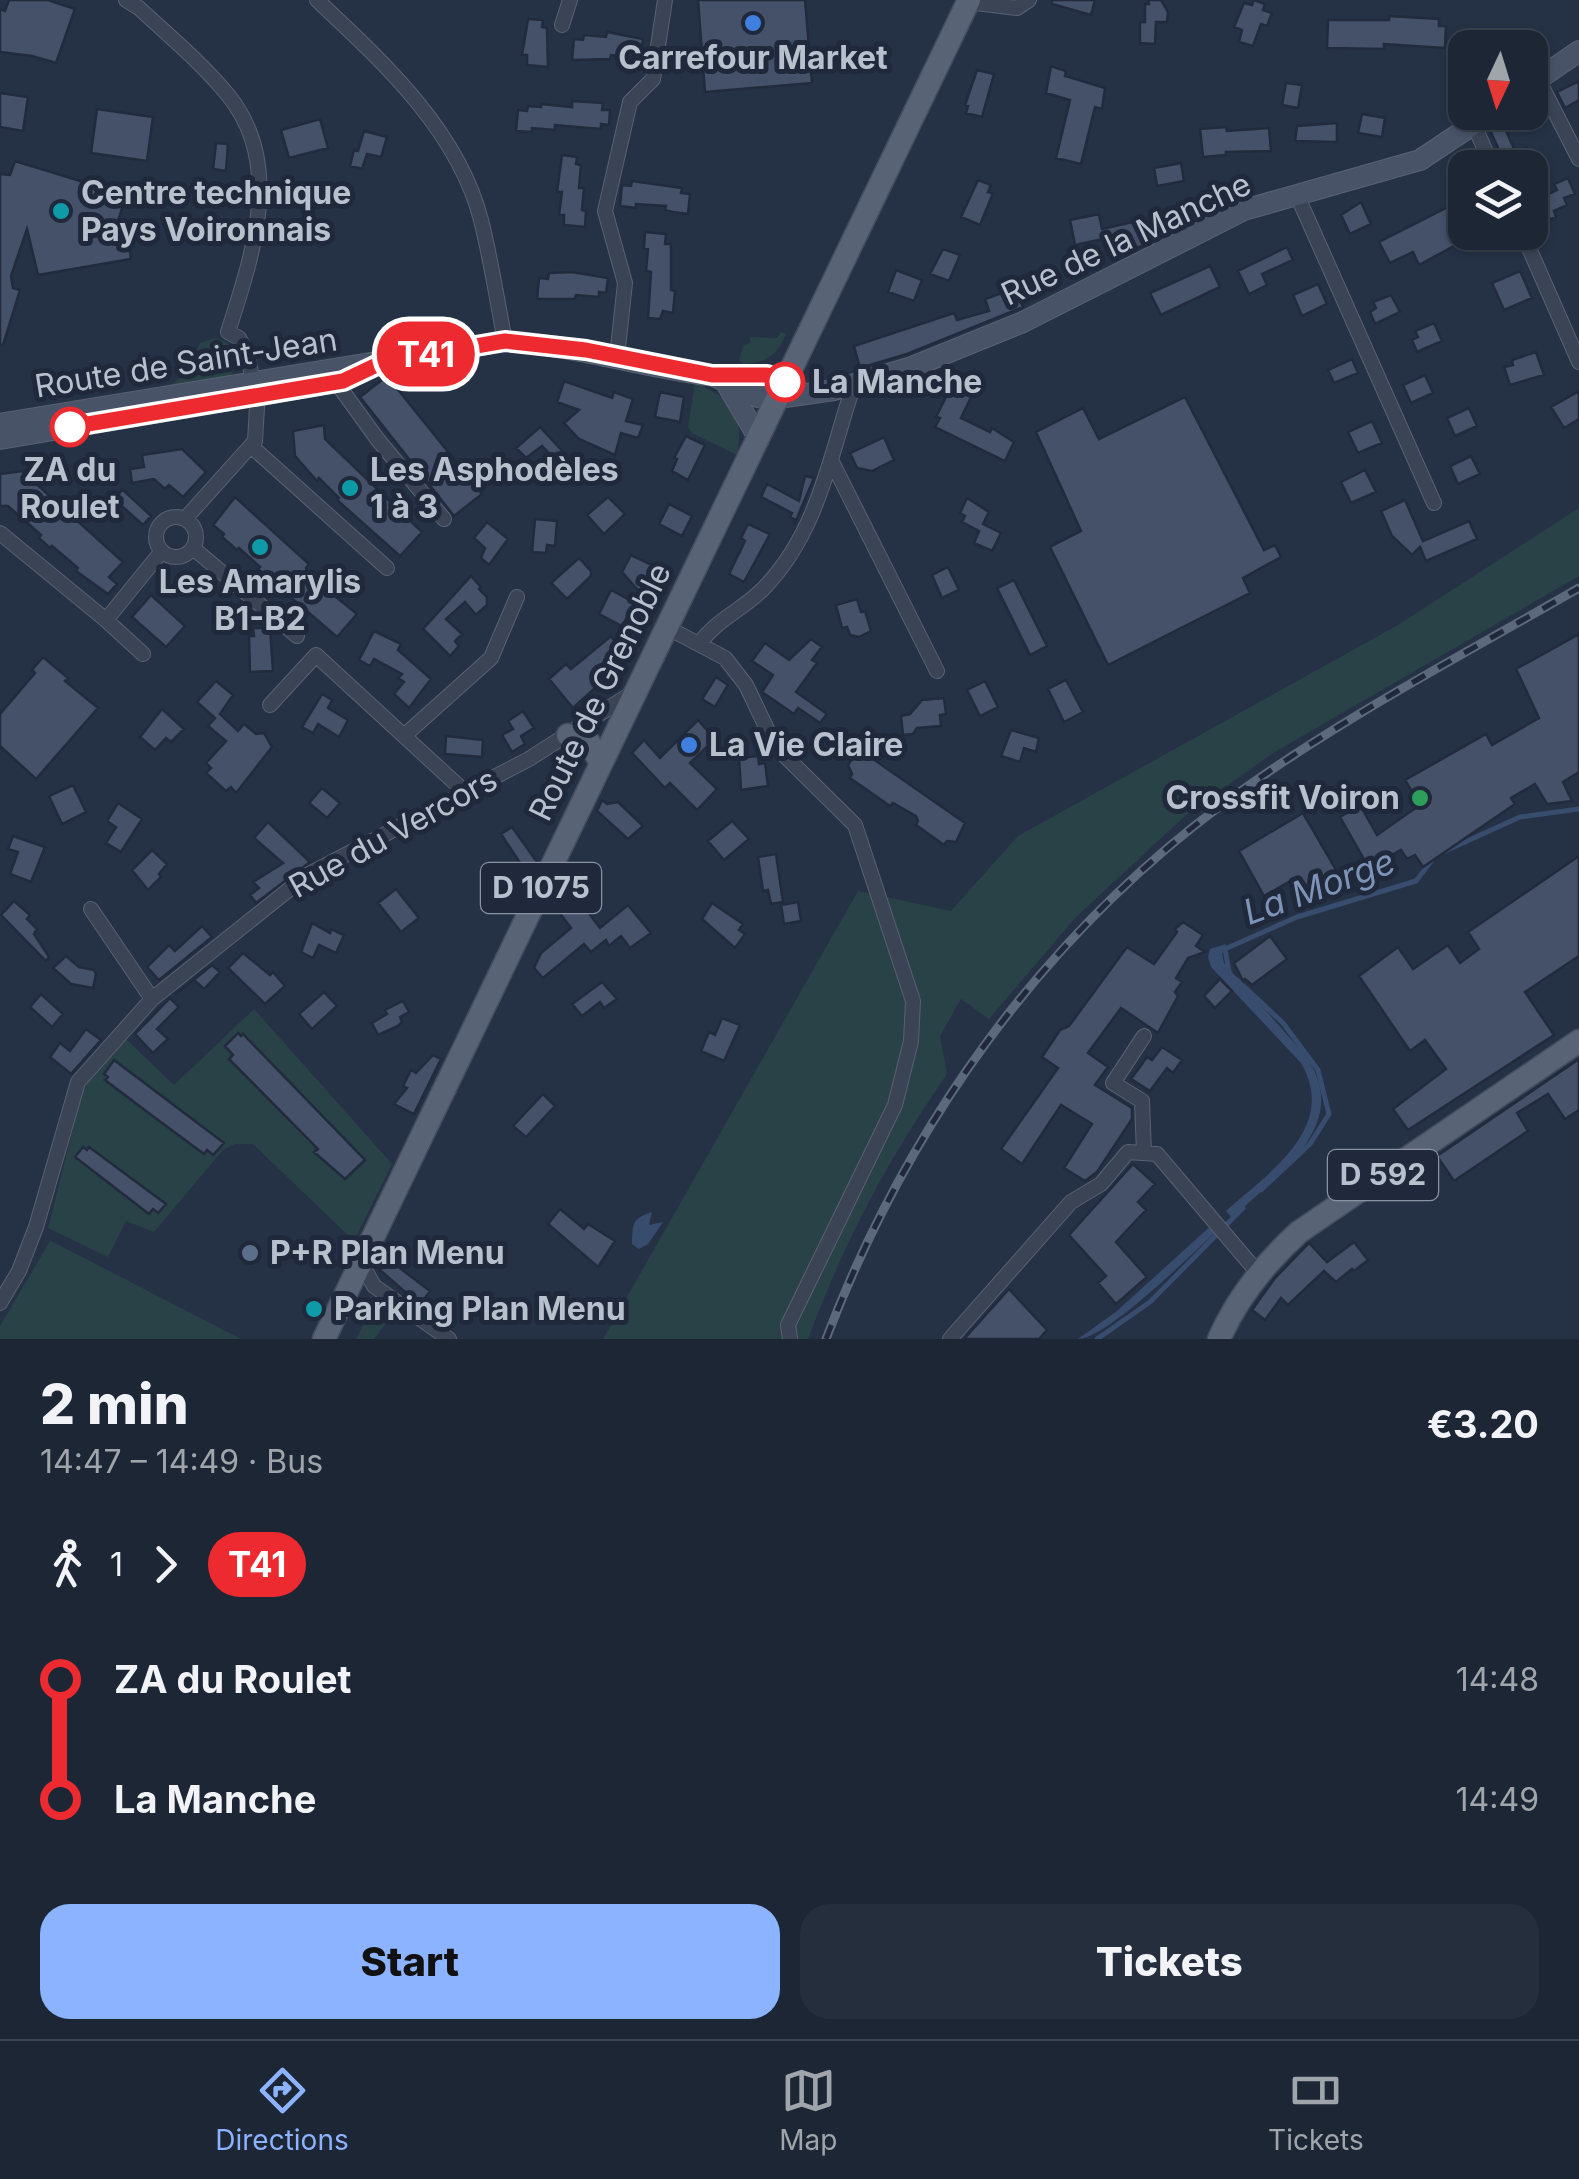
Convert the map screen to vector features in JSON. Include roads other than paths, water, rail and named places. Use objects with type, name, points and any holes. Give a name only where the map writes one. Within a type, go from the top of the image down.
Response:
[{"type":"main road","name":"D 1075","points":[[781,390],[968,1]]},
{"type":"main road","points":[[1548,72],[1579,51]]},
{"type":"main road","name":"Rue de la Manche","points":[[781,390],[854,384],[912,367],[1022,322],[1244,210],[1420,160],[1466,130]]},
{"type":"main road","name":"Route de Saint-Jean","points":[[0,439],[505,341],[540,343],[719,379],[767,375],[781,390]]},
{"type":"main road","points":[[719,379],[759,439]]},
{"type":"main road","name":"Route de Saint-Jean","points":[[0,424],[254,390]]},
{"type":"main road","name":"Route de Grenoble","points":[[324,1339],[781,390]]},
{"type":"main road","points":[[572,733],[614,734]]},
{"type":"main road","points":[[572,733],[588,742],[601,763]]},
{"type":"main road","name":"D 592","points":[[1219,1339],[1258,1273],[1299,1232],[1579,1041]]},
{"type":"street","points":[[126,0],[139,8],[230,97],[254,147],[260,198],[251,254],[228,332],[239,338],[247,353],[258,419],[256,441],[185,519]]},
{"type":"street","points":[[317,0],[394,72],[432,121],[466,181],[481,218],[505,341]]},
{"type":"street","points":[[562,24],[570,0]]},
{"type":"street","points":[[617,357],[625,282],[606,211],[630,102],[652,79],[665,0]]},
{"type":"street","points":[[968,1],[1017,8],[1029,0]]},
{"type":"street","points":[[1548,106],[1579,159]]},
{"type":"street","points":[[1297,195],[1434,503]]},
{"type":"street","points":[[1530,250],[1579,362]]},
{"type":"street","points":[[339,374],[378,440],[444,518]]},
{"type":"street","points":[[700,643],[711,628],[763,589],[814,516],[854,384]]},
{"type":"street","points":[[250,446],[386,568]]},
{"type":"street","points":[[832,462],[937,671]]},
{"type":"street","points":[[170,518],[185,519],[196,532],[192,548],[178,557],[162,551],[158,528],[170,518]]},
{"type":"street","points":[[0,533],[144,654]]},
{"type":"street","points":[[192,548],[298,636]]},
{"type":"street","points":[[106,620],[162,551]]},
{"type":"street","points":[[405,736],[491,658],[516,597]]},
{"type":"street","points":[[668,628],[725,658],[746,685],[784,755],[855,825],[913,1001],[910,1041],[895,1105],[788,1325],[790,1339]]},
{"type":"street","points":[[270,705],[316,655],[466,792]]},
{"type":"street","name":"Rue du Vercors","points":[[0,1303],[19,1271],[36,1227],[78,1082],[152,998],[307,875],[572,733],[635,691]]},
{"type":"street","points":[[91,909],[152,998]]},
{"type":"street","points":[[1144,1036],[1113,1083],[1142,1101],[1144,1153]]},
{"type":"street","points":[[950,1339],[1071,1202],[1100,1184],[1128,1152],[1156,1154],[1258,1273]]},
{"type":"street","points":[[361,1263],[374,1286],[449,1339]]},
{"type":"water","points":[[1226,944],[1224,963],[1304,1054],[1318,1079],[1321,1103],[1316,1125],[1305,1145],[1232,1218],[1226,1211],[1294,1147],[1311,1108],[1310,1086],[1301,1063],[1211,967],[1210,949]]},
{"type":"water","points":[[652,1212],[649,1225],[663,1222],[648,1244],[639,1249],[632,1244],[634,1223]]},
{"type":"water","points":[[1215,1222],[1220,1228],[1150,1292],[1109,1325],[1078,1339],[1117,1311]]},
{"type":"waterway","name":"La Morge","points":[[1445,851],[1520,817],[1579,809]]},
{"type":"waterway","name":"La Morge","points":[[1229,972],[1225,949],[1297,917],[1416,881],[1432,860]]},
{"type":"waterway","name":"La Morge","points":[[1237,980],[1283,1023],[1318,1070],[1329,1114],[1310,1144],[1261,1190]]},
{"type":"waterway","name":"La Morge","points":[[1097,1339],[1150,1302],[1243,1208]]},
{"type":"railway","points":[[826,1339],[896,1186],[939,1113],[986,1043],[1038,977],[1095,915],[1157,857],[1265,774],[1398,691],[1579,588]]},
{"type":"place","name":"Carrefour Market","points":[[753,23]]},
{"type":"place","name":"Centre technique Pays Voironnais","points":[[61,211]]},
{"type":"place","name":"La Manche","points":[[785,382]]},
{"type":"place","name":"ZA du Roulet","points":[[70,427]]},
{"type":"place","name":"Les Asphodèles 1 à 3","points":[[350,488]]},
{"type":"place","name":"Les Amarylis B1-B2","points":[[260,547]]},
{"type":"place","name":"La Vie Claire","points":[[689,745]]},
{"type":"place","name":"Crossfit Voiron","points":[[1420,798]]},
{"type":"place","name":"P+R Plan Menu","points":[[250,1253]]},
{"type":"place","name":"Parking Plan Menu","points":[[314,1309]]}]
